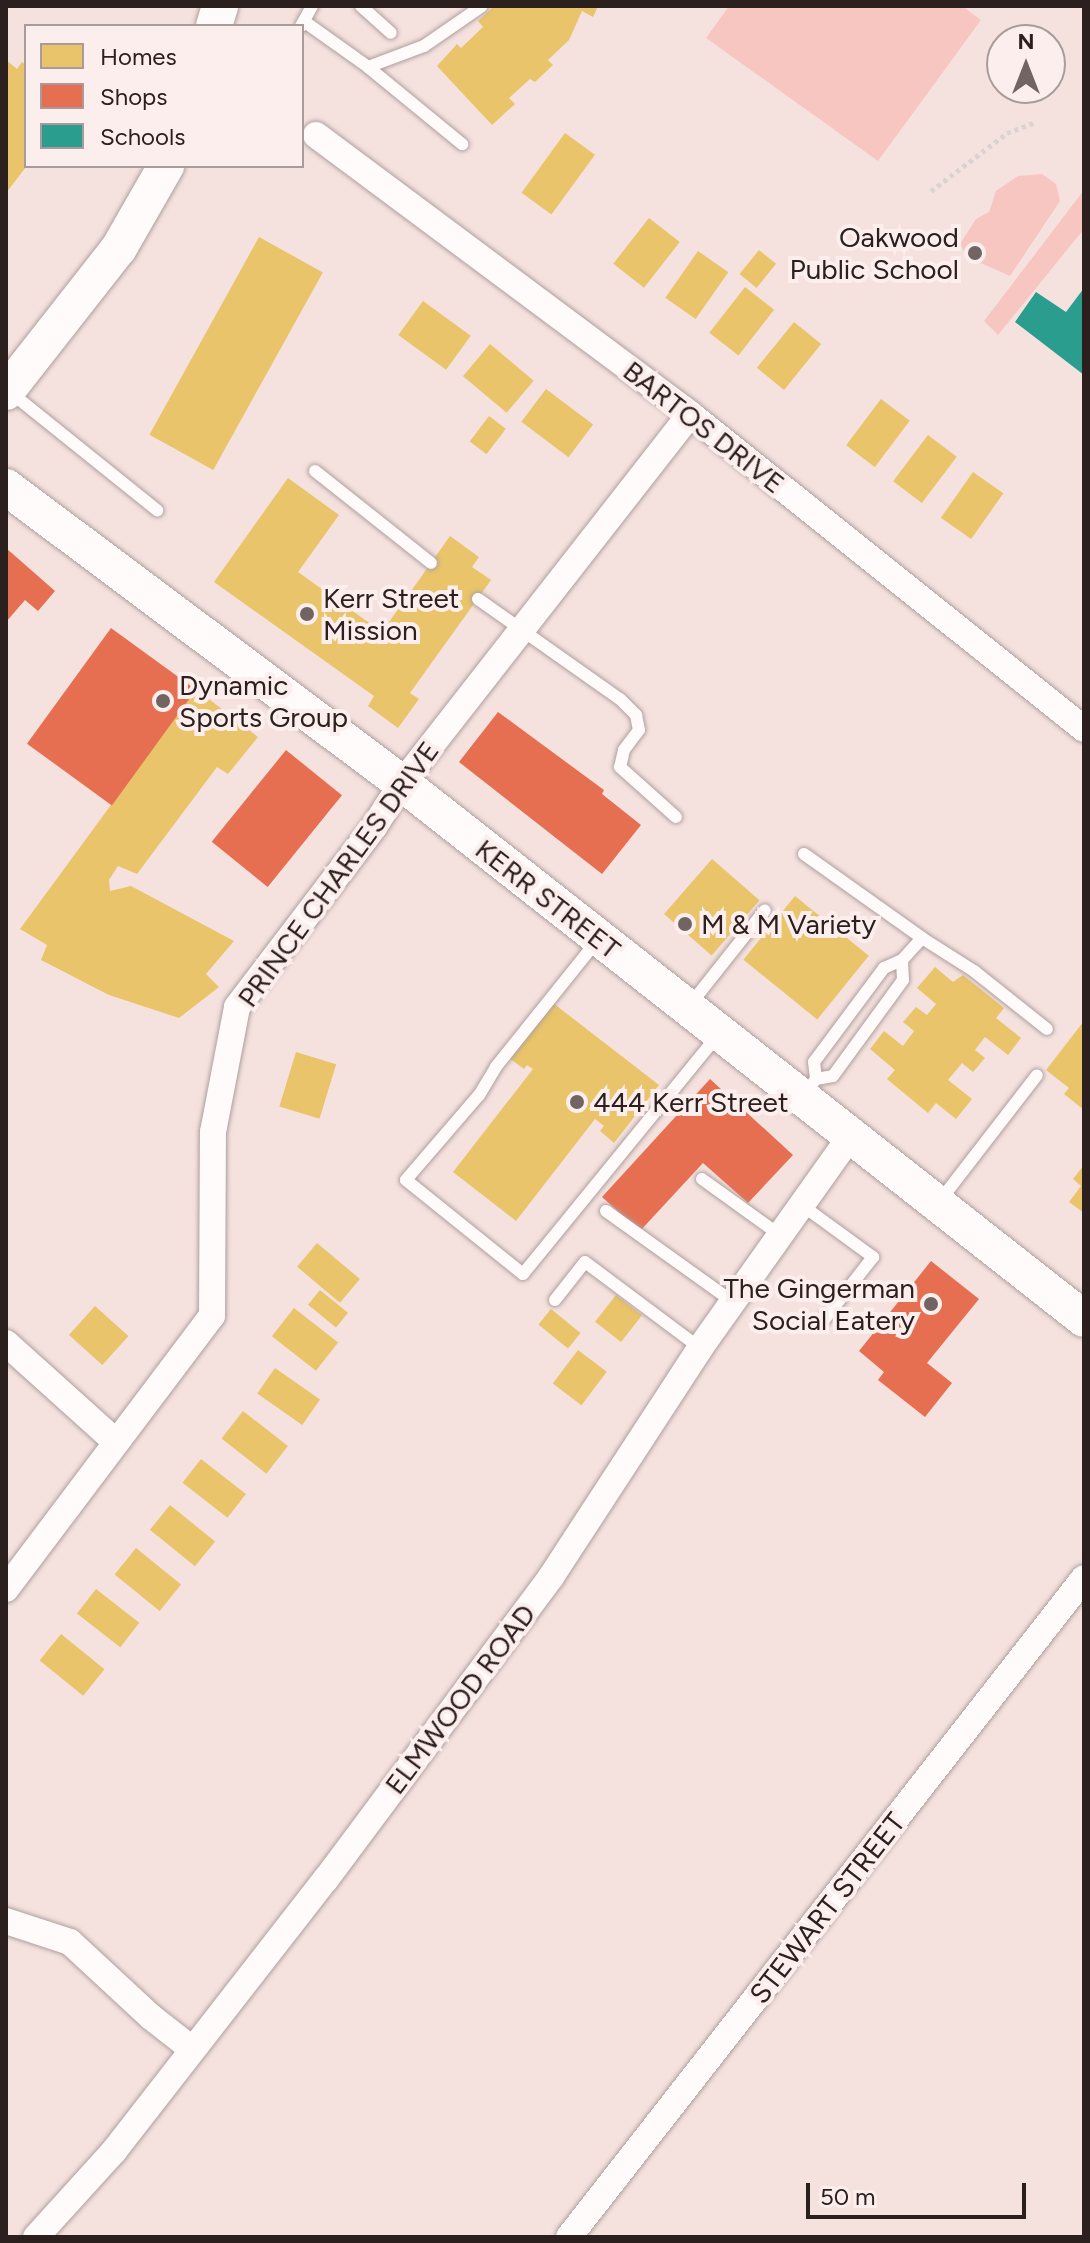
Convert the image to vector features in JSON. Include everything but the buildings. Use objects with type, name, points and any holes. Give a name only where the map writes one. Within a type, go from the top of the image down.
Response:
[{"type":"main road","points":[[7,391],[119,248],[165,168]]},
{"type":"main road","name":"KERR STREET","points":[[6,487],[402,783],[719,1033],[809,1088],[850,1137],[1084,1319]]},
{"type":"street","name":"BARTOS DRIVE","points":[[316,135],[690,414],[1084,729]]},
{"type":"street","name":"PRINCE CHARLES DRIVE","points":[[6,1589],[212,1316],[213,1132],[237,1007],[374,827],[402,783],[690,414]]},
{"type":"street","name":"ELMWOOD ROAD","points":[[36,2237],[114,2151],[326,1879],[551,1577],[700,1348],[850,1137]]},
{"type":"street","points":[[6,1343],[116,1442]]},
{"type":"street","name":"STEWART STREET","points":[[585,2230],[1084,1578]]},
{"type":"street","points":[[6,1921],[70,1942],[151,2017],[192,2049]]},
{"type":"lane","points":[[303,24],[312,6]]},
{"type":"lane","points":[[361,6],[391,33]]},
{"type":"lane","points":[[368,67],[424,46],[482,6]]},
{"type":"lane","points":[[304,25],[368,67],[462,144]]},
{"type":"lane","points":[[7,391],[157,510]]},
{"type":"lane","points":[[315,471],[431,563]]},
{"type":"lane","points":[[478,599],[620,699],[636,715],[639,730],[624,750],[620,767],[676,817]]},
{"type":"lane","points":[[804,854],[974,971],[1047,1029]]},
{"type":"lane","points":[[687,1008],[765,910]]},
{"type":"lane","points":[[809,1088],[814,1062],[884,968],[902,960],[922,938]]},
{"type":"lane","points":[[599,939],[496,1067],[479,1095],[406,1180],[523,1274],[719,1033]]},
{"type":"lane","points":[[809,1088],[833,1076],[903,980],[902,960]]},
{"type":"lane","points":[[937,1204],[1037,1075]]},
{"type":"lane","points":[[702,1179],[781,1236]]},
{"type":"lane","points":[[803,1206],[873,1257],[824,1320]]},
{"type":"lane","points":[[606,1211],[733,1302]]},
{"type":"lane","points":[[555,1300],[585,1262],[700,1348]]},
{"type":"path","points":[[931,191],[1007,133],[1035,122]]},
{"type":"shaded area","points":[[729,6],[962,6],[981,20],[878,161],[706,38]]},
{"type":"shaded area","points":[[1042,174],[1056,184],[1060,201],[1010,276],[967,257],[960,244],[976,219],[989,212],[996,191],[1018,176]]},
{"type":"shaded area","points":[[1084,190],[1084,229],[998,335],[984,321]]},
{"type":"place","name":"Oakwood Public School","points":[[975,253]]},
{"type":"place","name":"Kerr Street Mission","points":[[307,614]]},
{"type":"place","name":"Dynamic Sports Group","points":[[163,701]]},
{"type":"place","name":"M & M Variety","points":[[685,924]]},
{"type":"place","name":"444 Kerr Street","points":[[577,1102]]},
{"type":"place","name":"The Gingerman Social Eatery","points":[[931,1304]]}]
